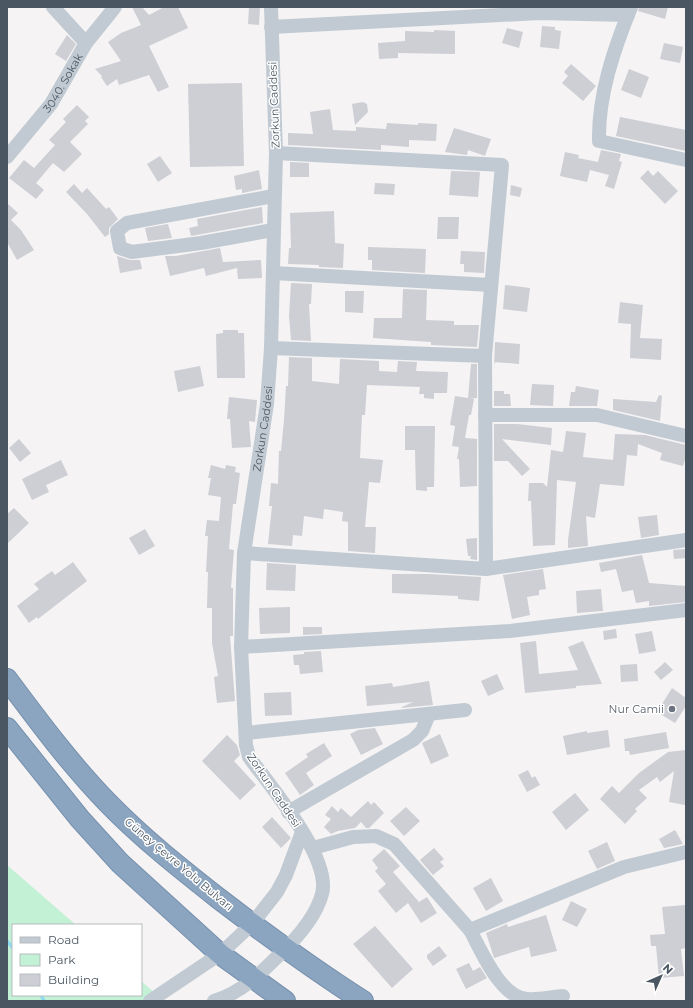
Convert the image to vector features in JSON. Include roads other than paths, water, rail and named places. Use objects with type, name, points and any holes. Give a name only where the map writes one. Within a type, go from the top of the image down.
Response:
[{"type":"highway","name":"Güney Çevre Yolu Bulvarı","points":[[7,679],[62,752],[108,803],[168,857],[252,924],[286,950],[364,1001]]},
{"type":"highway","points":[[7,728],[80,820],[120,863],[220,954],[285,1001]]},
{"type":"street","points":[[53,7],[86,42]]},
{"type":"street","name":"3040. Sokak","points":[[7,157],[51,104],[86,42],[115,7]]},
{"type":"street","name":"Zorkun Caddesi","points":[[214,1001],[241,989],[254,980],[286,950],[304,926],[322,894],[323,879],[313,848],[249,757],[246,745],[241,647],[244,553],[267,404],[271,348],[273,196],[276,153],[270,7]]},
{"type":"street","points":[[271,27],[540,10],[630,11],[610,67],[599,120],[600,140],[686,160]]},
{"type":"street","points":[[276,153],[502,165],[485,356],[486,569]]},
{"type":"street","points":[[273,196],[127,223],[117,231],[120,248],[132,252],[201,243],[273,230]]},
{"type":"street","points":[[273,273],[491,286]]},
{"type":"street","points":[[271,348],[485,356]]},
{"type":"street","points":[[485,416],[597,415],[686,436]]},
{"type":"street","points":[[244,553],[486,569],[686,540]]},
{"type":"street","points":[[241,647],[510,631],[686,610]]},
{"type":"street","points":[[246,734],[464,710]]},
{"type":"street","points":[[288,812],[413,740],[422,731],[429,714]]},
{"type":"street","points":[[150,1001],[220,954],[252,924],[277,892],[286,875],[302,832]]},
{"type":"street","points":[[313,848],[353,837],[376,836],[394,844],[470,930],[501,983],[514,994],[525,999],[563,996]]},
{"type":"street","points":[[470,930],[624,867],[686,852]]},
{"type":"waterway","points":[[7,941],[12,947]]},
{"type":"waterway","points":[[42,996],[44,1001]]},
{"type":"place","name":"Nur Camii","points":[[672,709]]}]
